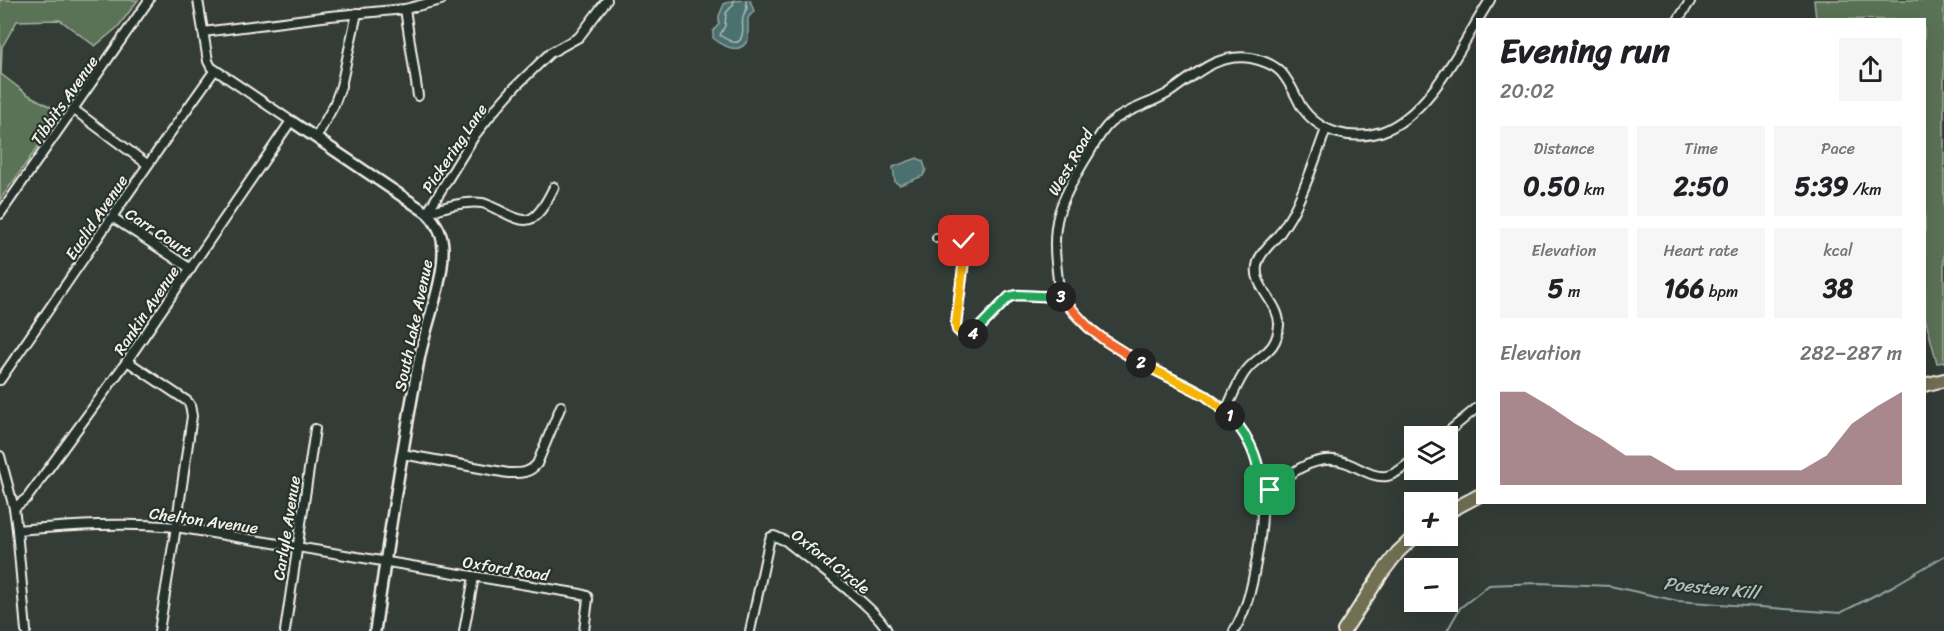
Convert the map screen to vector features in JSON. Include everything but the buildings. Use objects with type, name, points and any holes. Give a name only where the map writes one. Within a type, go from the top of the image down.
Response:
[{"type":"main road","points":[[1926,384],[1944,380]]},
{"type":"main road","points":[[1458,507],[1476,497]]},
{"type":"main road","points":[[1344,631],[1382,573],[1404,546]]},
{"type":"street","name":"Tibbits Avenue","points":[[0,214],[149,0]]},
{"type":"street","points":[[198,0],[208,61],[215,70]]},
{"type":"street","points":[[203,32],[405,9],[441,0]]},
{"type":"street","name":"Pickering Lane","points":[[427,213],[475,135],[493,112],[550,53],[579,37],[607,0]]},
{"type":"street","points":[[1479,18],[1490,0]]},
{"type":"street","points":[[1679,18],[1691,0]]},
{"type":"street","points":[[405,9],[418,96]]},
{"type":"street","points":[[316,138],[334,105],[341,86],[357,13]]},
{"type":"street","points":[[1226,412],[1243,375],[1274,345],[1277,339],[1278,313],[1262,286],[1256,266],[1259,258],[1281,232],[1292,213],[1326,129],[1337,134],[1360,136],[1391,128],[1409,117],[1436,88],[1476,23]]},
{"type":"street","name":"West Road","points":[[1062,297],[1059,290],[1054,242],[1059,207],[1101,134],[1110,123],[1122,115],[1165,94],[1215,61],[1245,58],[1262,61],[1282,73],[1303,109],[1326,129]]},
{"type":"street","name":"South Lake Avenue","points":[[215,70],[427,213],[435,221],[441,235],[442,265],[419,357],[375,631]]},
{"type":"street","name":"Euclid Avenue","points":[[0,380],[147,164],[215,70]]},
{"type":"street","points":[[73,109],[147,164]]},
{"type":"street","name":"Rankin Avenue","points":[[14,508],[27,498],[127,361],[291,121]]},
{"type":"street","points":[[427,213],[448,207],[480,203],[518,219],[531,220],[554,187]]},
{"type":"street","name":"Carr Court","points":[[112,217],[190,268]]},
{"type":"street","points":[[937,238],[953,238],[964,241],[966,244],[956,324],[957,330],[963,335],[969,336],[975,332],[1009,297],[1017,295],[1062,297],[1089,328],[1107,342],[1141,363],[1206,396],[1237,424],[1255,452],[1261,474],[1263,500],[1261,535],[1253,584],[1246,609],[1234,631]]},
{"type":"street","points":[[127,361],[177,393],[190,405],[192,416],[159,631]]},
{"type":"street","points":[[402,454],[508,472],[531,471],[537,464],[561,406]]},
{"type":"street","points":[[1455,426],[1476,409]]},
{"type":"street","name":"Carlyle Avenue","points":[[285,631],[315,429]]},
{"type":"street","points":[[0,456],[14,508],[26,631]]},
{"type":"street","points":[[1263,500],[1270,490],[1282,480],[1316,461],[1340,461],[1376,476],[1392,474],[1404,466]]},
{"type":"street","name":"Chelton Avenue","points":[[17,530],[91,524],[176,527],[385,562]]},
{"type":"street","name":"Oxford Circle","points":[[750,631],[769,542],[774,536],[786,541],[855,596],[878,616],[887,631]]},
{"type":"street","name":"Oxford Road","points":[[385,562],[586,596],[588,599],[584,631]]},
{"type":"street","points":[[464,631],[474,577]]},
{"type":"green space","points":[[0,0],[138,0],[118,27],[95,46],[60,20],[17,21],[2,47],[1,74],[27,94],[62,113],[0,200]]},
{"type":"green space","points":[[1814,0],[1944,0],[1944,362],[1937,363],[1926,322],[1926,18],[1816,18]]},
{"type":"water","points":[[750,0],[754,11],[748,18],[748,40],[745,44],[742,47],[730,48],[713,38],[713,31],[719,24],[719,16],[724,4],[731,1]]},
{"type":"water","points":[[917,158],[923,161],[926,170],[923,176],[900,185],[895,182],[893,167]]},
{"type":"waterway","name":"Poesten Kill","points":[[1447,631],[1460,608],[1489,585],[1538,583],[1610,586],[1678,601],[1840,613],[1944,556]]},
{"type":"route","points":[[964,241],[966,244],[956,324],[957,330],[963,335],[969,336],[975,332],[1009,297],[1017,295],[1062,297],[1089,328],[1107,342],[1150,368],[1206,396],[1226,412],[1245,435],[1255,452],[1261,474],[1263,500],[1270,490]]}]
